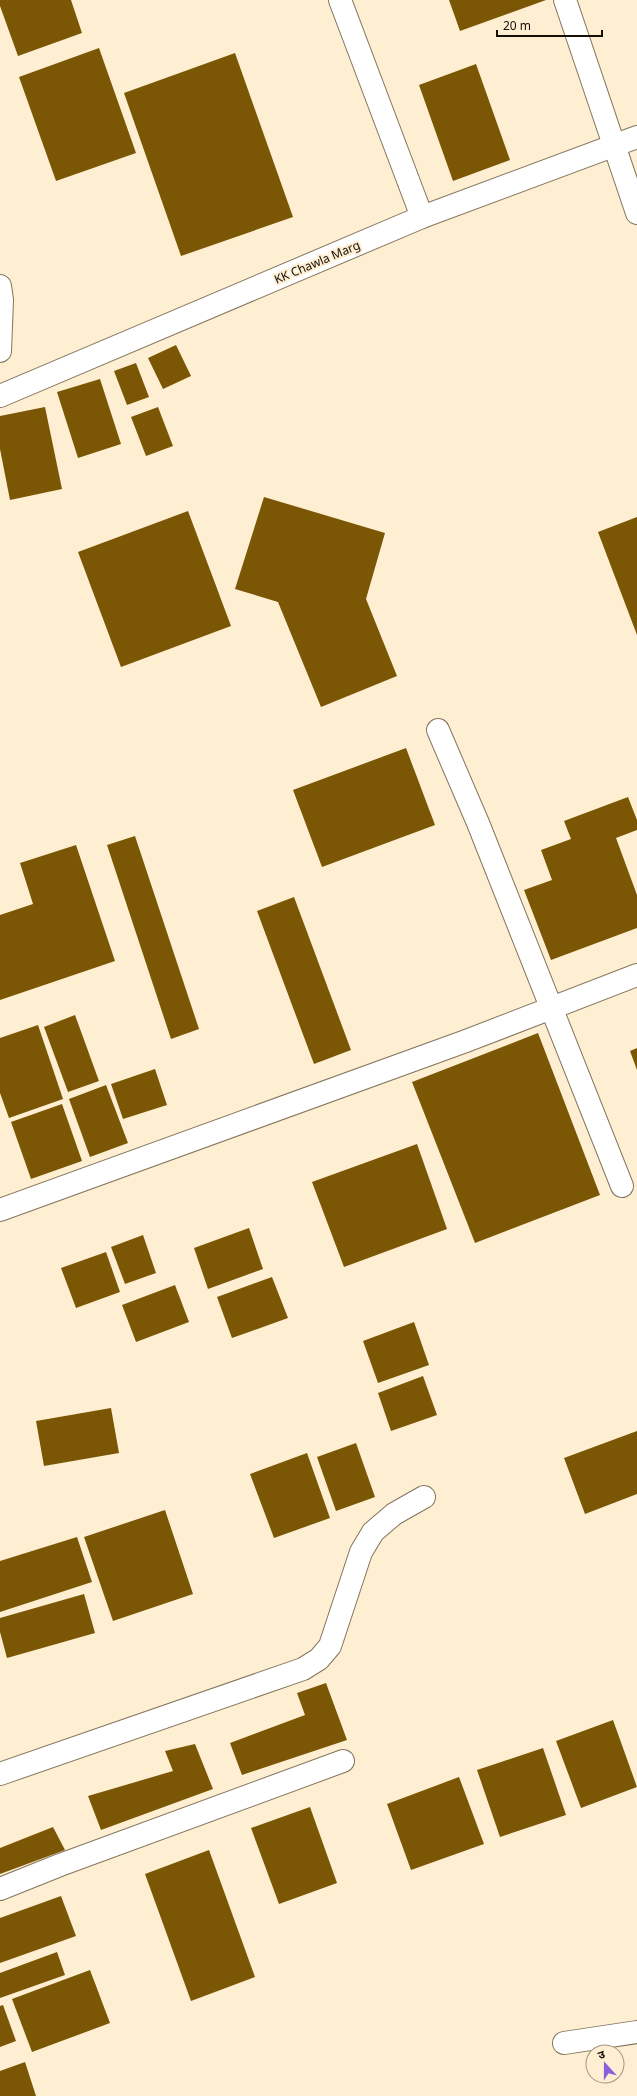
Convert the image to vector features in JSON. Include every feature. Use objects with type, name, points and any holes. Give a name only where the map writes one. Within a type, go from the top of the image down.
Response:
[{"type":"street","points":[[340,0],[422,217]]},
{"type":"street","points":[[565,0],[613,146],[637,213]]},
{"type":"street","name":"KK Chawla Marg","points":[[0,396],[422,217],[637,137]]},
{"type":"street","points":[[0,286],[2,300],[0,350]]},
{"type":"street","points":[[438,730],[552,1009],[622,1186]]},
{"type":"street","points":[[0,1210],[552,1009],[637,976]]},
{"type":"street","points":[[0,1774],[302,1669],[319,1659],[330,1646],[361,1552],[373,1532],[394,1514],[424,1497]]},
{"type":"street","points":[[0,1889],[60,1865],[343,1761]]},
{"type":"street","points":[[564,2043],[637,2032]]},
{"type":"building","points":[[0,0],[71,0],[82,33],[18,56],[0,6]]},
{"type":"building","points":[[449,0],[546,0],[460,31]]},
{"type":"building","points":[[99,48],[136,153],[56,181],[19,77]]},
{"type":"building","points":[[235,53],[293,217],[181,256],[124,93]]},
{"type":"building","points":[[476,64],[510,160],[453,181],[419,85]]},
{"type":"building","points":[[176,345],[191,376],[163,389],[148,358]]},
{"type":"building","points":[[136,363],[149,397],[127,405],[114,371]]},
{"type":"building","points":[[100,379],[121,444],[78,458],[57,392]]},
{"type":"building","points":[[45,407],[62,489],[10,500],[0,449],[0,416]]},
{"type":"building","points":[[158,407],[173,446],[146,456],[131,417]]},
{"type":"building","points":[[264,497],[385,533],[366,599],[397,676],[321,707],[278,602],[235,589]]},
{"type":"building","points":[[188,511],[231,626],[121,667],[78,552]]},
{"type":"building","points":[[637,517],[637,635],[598,532]]},
{"type":"building","points":[[406,748],[435,825],[322,867],[293,790]]},
{"type":"building","points":[[628,797],[637,820],[637,830],[616,838],[637,895],[637,928],[551,960],[524,890],[552,880],[541,850],[571,839],[564,821]]},
{"type":"building","points":[[135,836],[199,1029],[171,1039],[107,845]]},
{"type":"building","points":[[76,845],[115,961],[0,1000],[0,915],[33,904],[20,863]]},
{"type":"building","points":[[294,897],[351,1050],[314,1064],[257,911]]},
{"type":"building","points":[[75,1015],[99,1081],[68,1092],[44,1027]]},
{"type":"building","points":[[38,1025],[63,1099],[9,1118],[0,1093],[0,1038]]},
{"type":"building","points":[[538,1033],[600,1195],[475,1243],[412,1082]]},
{"type":"building","points":[[637,1048],[637,1070],[630,1051]]},
{"type":"building","points":[[155,1069],[167,1105],[123,1119],[111,1084]]},
{"type":"building","points":[[106,1085],[128,1143],[90,1157],[69,1099]]},
{"type":"building","points":[[62,1104],[82,1161],[31,1179],[11,1122]]},
{"type":"building","points":[[417,1144],[447,1229],[344,1267],[312,1182]]},
{"type":"building","points":[[249,1228],[263,1269],[208,1289],[194,1248]]},
{"type":"building","points":[[143,1235],[156,1273],[125,1284],[111,1247]]},
{"type":"building","points":[[106,1252],[120,1292],[76,1308],[61,1268]]},
{"type":"building","points":[[272,1277],[288,1318],[232,1338],[217,1297]]},
{"type":"building","points":[[175,1285],[189,1322],[136,1342],[122,1305]]},
{"type":"building","points":[[414,1322],[429,1365],[378,1383],[363,1341]]},
{"type":"building","points":[[423,1376],[437,1415],[391,1431],[378,1393]]},
{"type":"building","points":[[111,1408],[119,1453],[44,1466],[36,1421]]},
{"type":"building","points":[[637,1431],[637,1494],[585,1514],[564,1458]]},
{"type":"building","points":[[356,1443],[375,1497],[336,1511],[317,1457]]},
{"type":"building","points":[[307,1453],[330,1518],[274,1538],[250,1474]]},
{"type":"building","points":[[165,1510],[193,1594],[113,1621],[84,1537]]},
{"type":"building","points":[[77,1537],[92,1582],[0,1612],[0,1561]]},
{"type":"building","points":[[84,1594],[95,1633],[7,1658],[0,1632],[0,1618]]},
{"type":"building","points":[[326,1683],[347,1740],[242,1775],[230,1743],[305,1715],[297,1693]]},
{"type":"building","points":[[613,1720],[637,1787],[581,1808],[556,1741]]},
{"type":"building","points":[[195,1744],[213,1789],[101,1830],[88,1796],[173,1771],[165,1751]]},
{"type":"building","points":[[543,1748],[566,1815],[500,1837],[477,1770]]},
{"type":"building","points":[[459,1777],[484,1844],[411,1870],[387,1804]]},
{"type":"building","points":[[310,1807],[337,1883],[279,1904],[251,1828]]},
{"type":"building","points":[[53,1827],[65,1850],[0,1874],[0,1848]]},
{"type":"building","points":[[209,1850],[255,1977],[191,2001],[145,1874]]},
{"type":"building","points":[[61,1896],[76,1936],[0,1963],[0,1918]]},
{"type":"building","points":[[57,1952],[65,1975],[0,1998],[0,1973]]},
{"type":"building","points":[[90,1970],[110,2023],[32,2052],[12,1999]]},
{"type":"building","points":[[3,2005],[16,2041],[0,2047],[0,2006]]},
{"type":"building","points":[[25,2062],[36,2096],[0,2096],[0,2071]]}]
